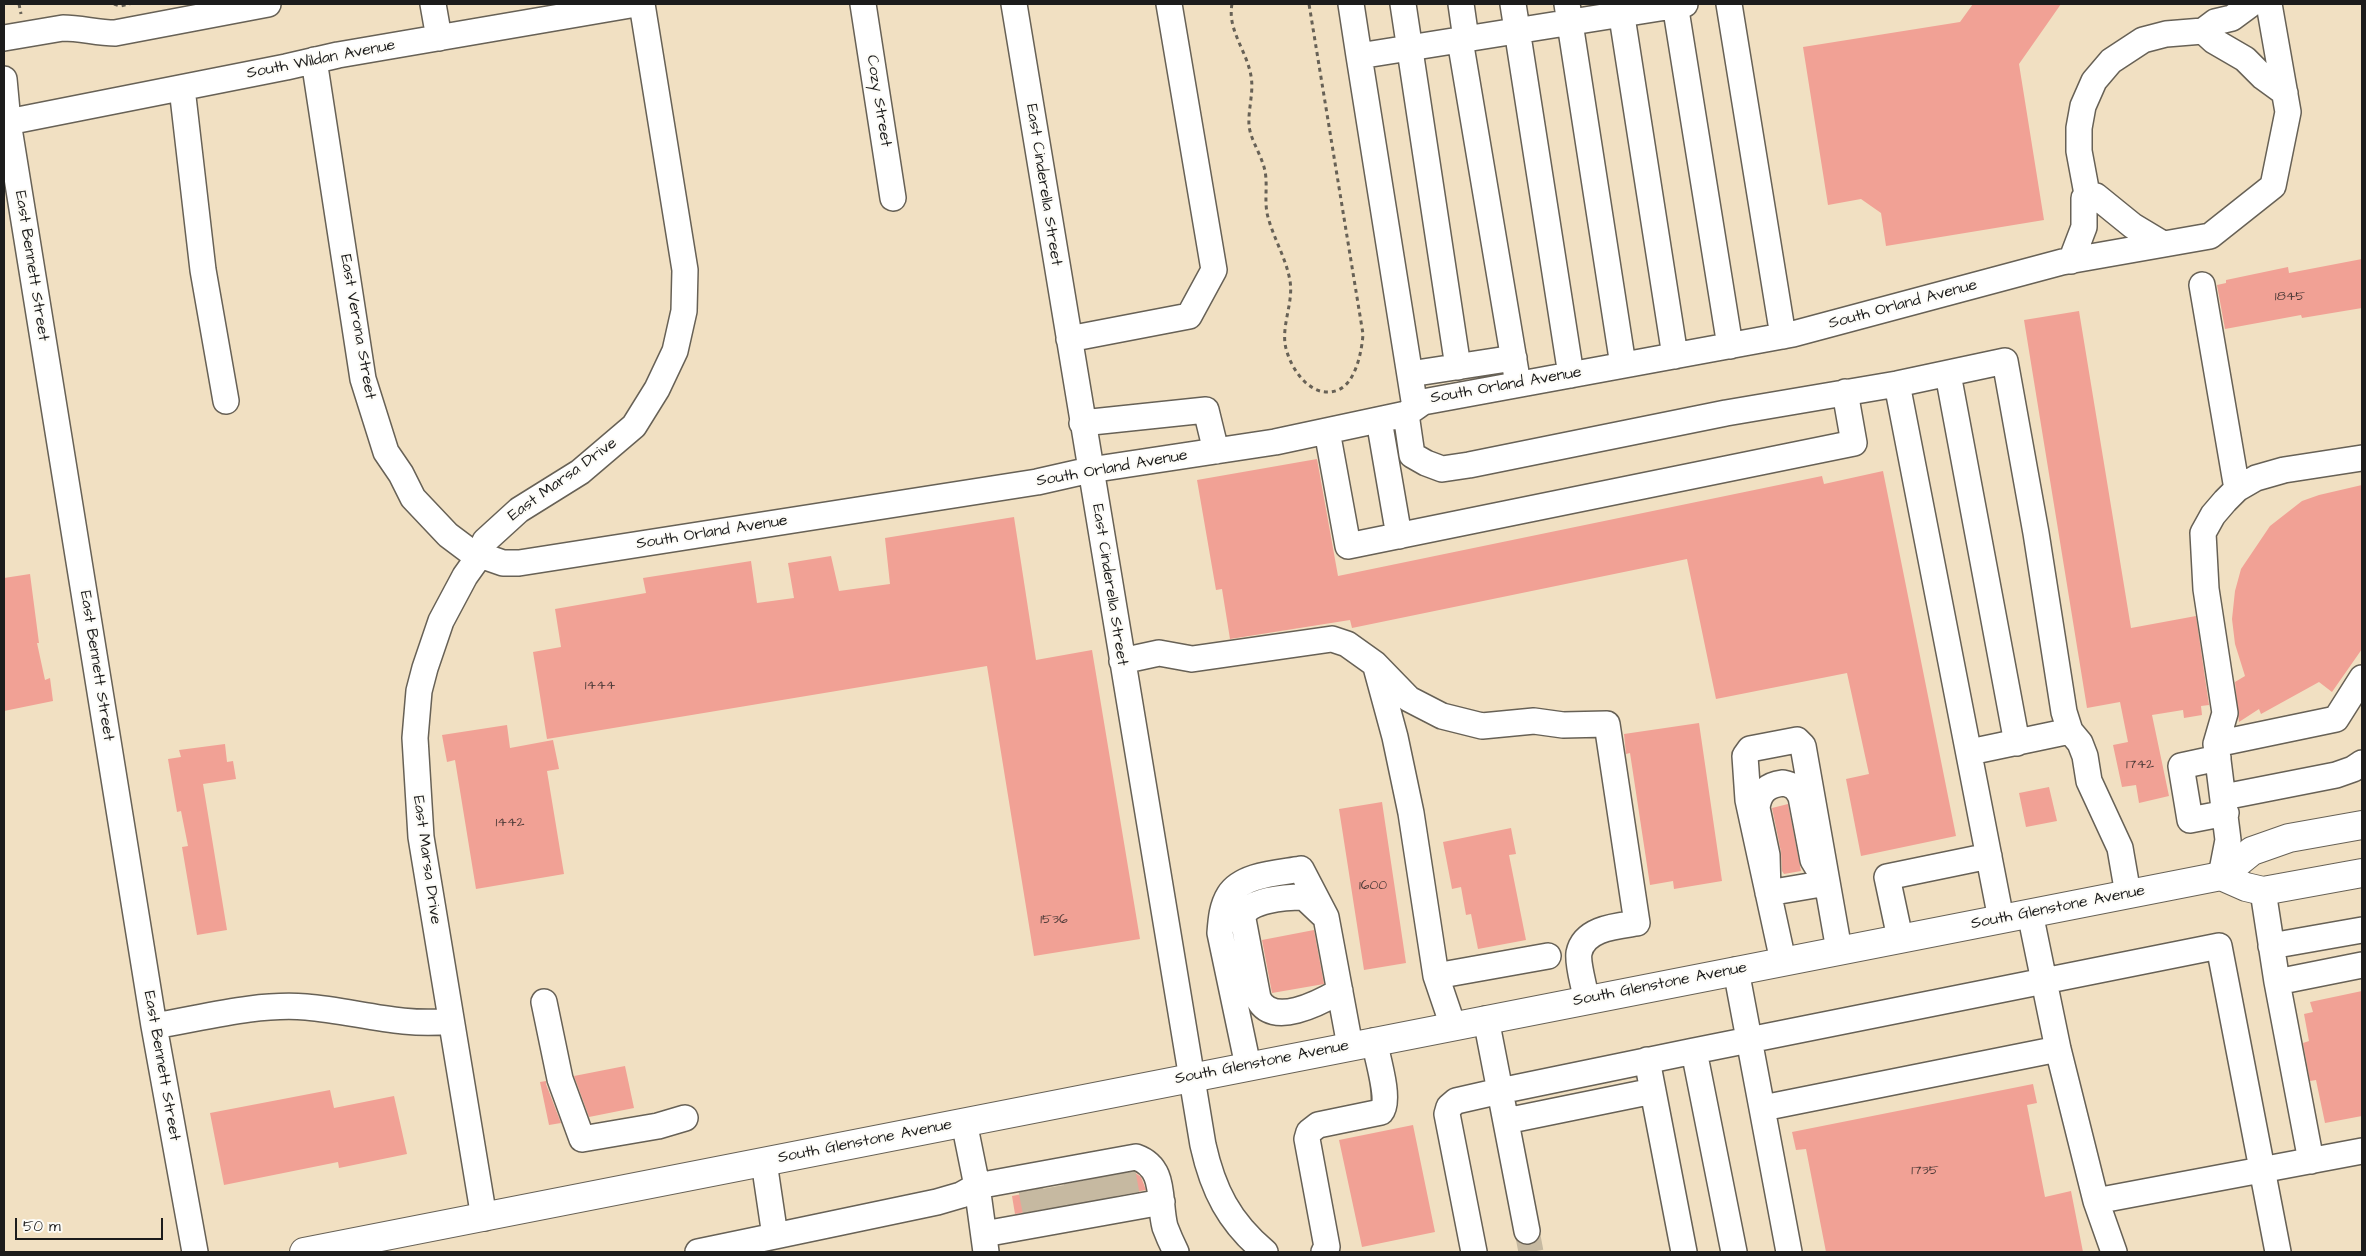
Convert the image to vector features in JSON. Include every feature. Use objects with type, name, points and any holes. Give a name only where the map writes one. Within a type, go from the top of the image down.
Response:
[{"type":"main road","name":"South Glenstone Avenue","points":[[304,1252],[340,1249],[484,1218],[1362,1043],[2222,876],[2252,851],[2289,838],[2362,825]]},
{"type":"main road","points":[[2222,876],[2246,887],[2263,891],[2362,872]]},
{"type":"main road","points":[[2289,886],[2317,894],[2362,887]]},
{"type":"street","points":[[4,38],[63,28],[98,33],[115,33],[268,4]]},
{"type":"street","points":[[433,4],[440,38]]},
{"type":"street","name":"South Wildan Avenue","points":[[8,122],[314,60],[636,4]]},
{"type":"street","name":"East Marsa Drive","points":[[484,1218],[420,837],[415,771],[416,715],[425,668],[438,629],[452,598],[480,555],[485,541],[519,510],[580,472],[634,426],[657,389],[675,350],[684,310],[685,270],[642,4]]},
{"type":"street","name":"Cozy Street","points":[[862,4],[893,198]]},
{"type":"street","name":"East Cinderella Street","points":[[1014,4],[1068,339],[1203,1144],[1213,1184],[1234,1220],[1262,1251]]},
{"type":"street","points":[[1068,339],[1189,316],[1214,270],[1169,4]]},
{"type":"street","points":[[1351,4],[1410,374],[1412,455]]},
{"type":"street","points":[[1403,4],[1458,366]]},
{"type":"street","points":[[1461,4],[1463,39],[1518,384]]},
{"type":"street","points":[[1513,4],[1571,375]]},
{"type":"street","points":[[1359,56],[1518,30],[1569,13],[1678,4],[1730,346]]},
{"type":"street","points":[[1729,4],[1783,336]]},
{"type":"street","points":[[2071,261],[2084,227],[2084,198],[2087,194],[2079,151],[2079,128],[2083,106],[2094,81],[2111,61],[2143,40],[2166,34],[2203,31],[2215,22],[2232,18],[2251,4]]},
{"type":"street","name":"South Orland Avenue","points":[[480,555],[503,563],[532,562],[1037,482],[1090,470],[1216,451],[1327,431],[1410,411],[1423,402],[1783,336],[2071,261],[2210,236],[2273,186],[2288,112],[2270,4]]},
{"type":"street","points":[[1621,9],[1676,356]]},
{"type":"street","points":[[1569,13],[1623,365]]},
{"type":"street","points":[[2203,31],[2214,41],[2245,59],[2263,77],[2285,93]]},
{"type":"street","name":"East Verona Street","points":[[314,60],[363,378],[386,452],[401,474],[413,498],[457,543],[480,555]]},
{"type":"street","name":"East Bennett Street","points":[[4,79],[8,122],[154,1026],[195,1252]]},
{"type":"street","points":[[182,88],[203,270],[226,401]]},
{"type":"street","points":[[2087,194],[2096,196],[2133,226],[2163,244]]},
{"type":"street","points":[[2202,285],[2237,489]]},
{"type":"street","points":[[1410,374],[1514,358]]},
{"type":"street","points":[[1386,460],[1412,455],[1442,469],[1498,460],[1726,413],[1897,384],[2005,361],[2036,532],[2064,712],[2070,731],[2080,743],[2085,756],[2089,781],[2120,848],[2128,894]]},
{"type":"street","points":[[1948,374],[2017,743]]},
{"type":"street","points":[[1897,384],[2001,919]]},
{"type":"street","points":[[1327,431],[1348,546],[1854,443],[1845,392]]},
{"type":"street","points":[[1082,423],[1206,410],[1216,451]]},
{"type":"street","points":[[1379,420],[1399,536]]},
{"type":"street","points":[[2222,876],[2228,840],[2217,751],[2224,713],[2206,589],[2203,533],[2212,515],[2237,489],[2256,478],[2284,470],[2362,458]]},
{"type":"street","points":[[1122,661],[1159,653],[1192,660],[1332,639],[1347,644],[1375,664],[1409,699],[1442,716],[1482,726],[1534,721],[1563,725],[1607,724],[1637,923],[1602,929],[1588,937],[1579,953],[1586,999]]},
{"type":"street","points":[[1375,664],[1395,737],[1411,813],[1436,976],[1453,1026]]},
{"type":"street","points":[[2362,678],[2336,719],[2217,751],[2181,766],[2190,820],[2225,805],[2352,770],[2362,763]]},
{"type":"street","points":[[1970,752],[2070,731]]},
{"type":"street","points":[[1783,961],[1748,800],[1745,756],[1750,749],[1797,740],[1803,746],[1839,950]]},
{"type":"street","points":[[1768,893],[1767,855],[1757,808],[1760,794],[1774,784],[1790,784],[1797,789],[1801,797],[1813,860],[1827,883]]},
{"type":"street","points":[[1900,938],[1887,877],[1989,856]]},
{"type":"street","points":[[1248,1066],[1220,933],[1223,910],[1230,894],[1244,883],[1264,876],[1301,869],[1326,917],[1340,991],[1385,1098],[1385,1108],[1381,1112],[1318,1125],[1309,1132],[1307,1139],[1330,1250]]},
{"type":"street","points":[[1768,893],[1827,883]]},
{"type":"street","points":[[2263,891],[2271,946],[2312,1161]]},
{"type":"street","points":[[1261,1004],[1243,913],[1252,906],[1269,900],[1304,897],[1326,917]]},
{"type":"street","points":[[2030,913],[2058,1049],[2096,1201],[2114,1252]]},
{"type":"street","points":[[2271,946],[2362,930]]},
{"type":"street","points":[[1474,1252],[1447,1114],[1449,1107],[1456,1101],[1749,1039],[2219,946],[2278,1252]]},
{"type":"street","points":[[1436,976],[1548,956]]},
{"type":"street","points":[[2278,982],[2362,965]]},
{"type":"street","points":[[1736,970],[1789,1252]]},
{"type":"street","points":[[1232,991],[1277,1011],[1299,1010],[1314,1006],[1340,991]]},
{"type":"street","points":[[544,1002],[560,1078],[582,1139],[658,1126],[685,1118]]},
{"type":"street","points":[[154,1026],[252,1010],[290,1006],[401,1022],[450,1021]]},
{"type":"street","points":[[1486,1019],[1527,1231]]},
{"type":"street","points":[[1763,1108],[2058,1049]]},
{"type":"street","points":[[1694,1051],[1734,1252]]},
{"type":"street","points":[[1647,1060],[1684,1252]]},
{"type":"street","points":[[1506,1121],[1653,1091]]},
{"type":"street","points":[[964,1122],[977,1186],[985,1243],[1055,1197],[1113,1186],[1136,1157],[1149,1161],[1158,1175],[1165,1227],[1176,1252]]},
{"type":"street","points":[[2096,1201],[2362,1151]]},
{"type":"street","points":[[764,1162],[775,1236]]},
{"type":"street","points":[[698,1252],[937,1202],[961,1195],[977,1186],[1055,1197],[1113,1186],[1162,1202]]},
{"type":"path","points":[[114,4],[120,6],[130,4]]},
{"type":"path","points":[[1232,4],[1230,13],[1234,31],[1251,76],[1249,126],[1265,173],[1267,212],[1290,282],[1284,339],[1286,351],[1296,374],[1303,382],[1327,392],[1339,390],[1351,377],[1358,364],[1363,334],[1309,4]]},
{"type":"building","points":[[1973,4],[2061,4],[2019,64],[2044,220],[1886,246],[1881,213],[1861,199],[1828,205],[1803,47],[1960,22]]},
{"type":"building","points":[[2362,259],[2362,308],[2302,318],[2301,315],[2225,329],[2217,285],[2226,283],[2226,280],[2288,267],[2289,273]]},
{"type":"building","points":[[2079,311],[2131,628],[2196,616],[2209,705],[2201,706],[2202,715],[2184,718],[2183,710],[2152,715],[2169,796],[2139,803],[2136,785],[2122,787],[2113,745],[2128,742],[2120,702],[2087,708],[2024,320]]},
{"type":"building","points":[[1317,459],[1338,576],[1822,476],[1824,484],[1883,471],[1956,836],[1861,856],[1846,779],[1869,774],[1847,673],[1716,699],[1687,559],[1352,628],[1350,620],[1230,639],[1222,589],[1216,590],[1197,480]]},
{"type":"building","points":[[2362,485],[2362,649],[2332,692],[2319,682],[2261,714],[2259,709],[2239,722],[2235,682],[2245,676],[2235,644],[2232,619],[2235,591],[2241,569],[2270,526],[2302,501]]},
{"type":"building","points":[[1014,517],[1036,660],[1092,650],[1140,939],[1034,956],[987,666],[547,739],[533,652],[561,647],[555,609],[646,593],[643,578],[751,561],[757,603],[794,598],[788,563],[831,556],[839,591],[890,584],[885,538]]},
{"type":"building","points":[[30,574],[39,643],[37,643],[45,680],[50,678],[53,701],[4,711],[4,578]]},
{"type":"building","points":[[1699,723],[1722,881],[1674,889],[1673,881],[1650,885],[1630,753],[1626,754],[1624,734]]},
{"type":"building","points":[[507,725],[510,748],[553,740],[559,769],[547,771],[564,874],[476,889],[455,760],[447,762],[442,735]]},
{"type":"building","points":[[225,744],[227,762],[233,761],[236,779],[203,784],[227,930],[197,935],[182,847],[188,846],[181,811],[177,812],[168,759],[181,757],[179,750]]},
{"type":"building","points":[[2049,787],[2057,821],[2026,827],[2019,793]]},
{"type":"building","points":[[1382,802],[1406,963],[1364,970],[1339,809]]},
{"type":"building","points":[[1788,804],[1801,871],[1784,874],[1772,808]]},
{"type":"building","points":[[1511,828],[1516,854],[1509,855],[1526,940],[1478,949],[1471,914],[1466,915],[1461,887],[1452,889],[1443,842]]},
{"type":"building","points":[[1314,930],[1324,984],[1272,993],[1262,940]]},
{"type":"building","points":[[2362,991],[2362,1116],[2325,1123],[2316,1080],[2310,1081],[2303,1043],[2309,1041],[2304,1014],[2313,1012],[2310,1002]]},
{"type":"building","points":[[625,1066],[634,1108],[589,1117],[574,1076]]},
{"type":"building","points":[[546,1081],[561,1123],[549,1125],[540,1082]]},
{"type":"building","points":[[2033,1084],[2037,1103],[2027,1105],[2045,1197],[2071,1191],[2083,1252],[1826,1252],[1806,1149],[1796,1150],[1792,1132]]},
{"type":"building","points":[[330,1090],[334,1108],[394,1096],[407,1154],[339,1168],[338,1162],[224,1185],[210,1113]]},
{"type":"building","points":[[1413,1125],[1435,1232],[1362,1247],[1339,1140]]},
{"type":"building","points":[[1134,1172],[1141,1177],[1146,1190],[1015,1214],[1012,1196]]},
{"type":"tunnel","points":[[1123,1173],[1127,1194]]},
{"type":"tunnel","points":[[1100,1177],[1104,1199]]},
{"type":"tunnel","points":[[1076,1182],[1080,1204]]},
{"type":"tunnel","points":[[1053,1187],[1057,1208]]},
{"type":"tunnel","points":[[1031,1190],[1035,1211]]},
{"type":"tunnel","points":[[1527,1231],[1531,1252]]}]
